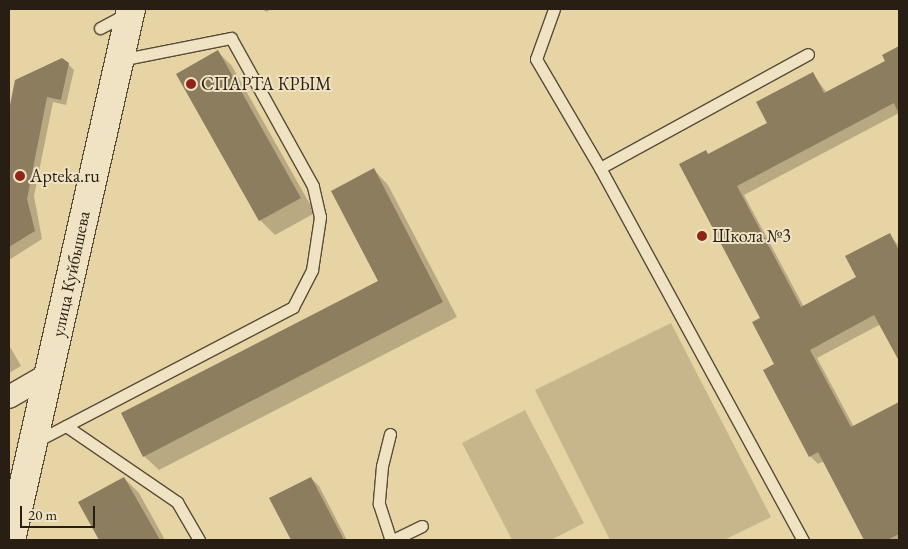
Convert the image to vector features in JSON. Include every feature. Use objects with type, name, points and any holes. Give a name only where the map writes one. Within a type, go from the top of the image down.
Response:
[{"type":"main road","name":"улица Куйбышева","points":[[11,540],[130,10]]},
{"type":"street","points":[[9,397],[49,374]]},
{"type":"lane","points":[[554,9],[536,59],[600,168],[803,540]]},
{"type":"lane","points":[[100,28],[130,10]]},
{"type":"lane","points":[[33,443],[293,307],[312,270],[320,216],[312,186],[231,38],[118,60]]},
{"type":"lane","points":[[600,168],[808,54]]},
{"type":"lane","points":[[66,426],[177,502],[199,540]]},
{"type":"lane","points":[[390,434],[382,466],[379,504],[392,540],[422,526]]},
{"type":"shaded area","points":[[671,323],[771,517],[724,540],[610,540],[535,390]]},
{"type":"shaded area","points":[[525,410],[584,523],[551,540],[512,540],[462,443]]},
{"type":"building","points":[[899,46],[899,114],[894,103],[737,186],[801,307],[856,277],[845,256],[890,233],[899,251],[899,361],[874,315],[810,350],[851,427],[899,402],[899,534],[887,540],[864,540],[818,452],[809,457],[763,370],[774,364],[752,322],[760,318],[679,164],[706,150],[708,154],[767,123],[756,102],[813,72],[824,93],[885,61],[882,55]]},
{"type":"building","points":[[218,50],[301,198],[259,221],[176,74]]},
{"type":"building","points":[[62,58],[69,63],[61,100],[47,97],[27,199],[35,231],[9,247],[9,110],[15,80]]},
{"type":"building","points":[[374,168],[443,302],[143,457],[121,413],[378,281],[331,191]]},
{"type":"building","points":[[124,477],[160,540],[99,540],[78,502]]},
{"type":"building","points":[[311,477],[344,540],[291,540],[269,498]]},
{"type":"place","name":"СПАРТА КРЫМ","points":[[191,84]]},
{"type":"place","name":"Apteka.ru","points":[[20,176]]},
{"type":"place","name":"Школа №3","points":[[702,236]]}]
